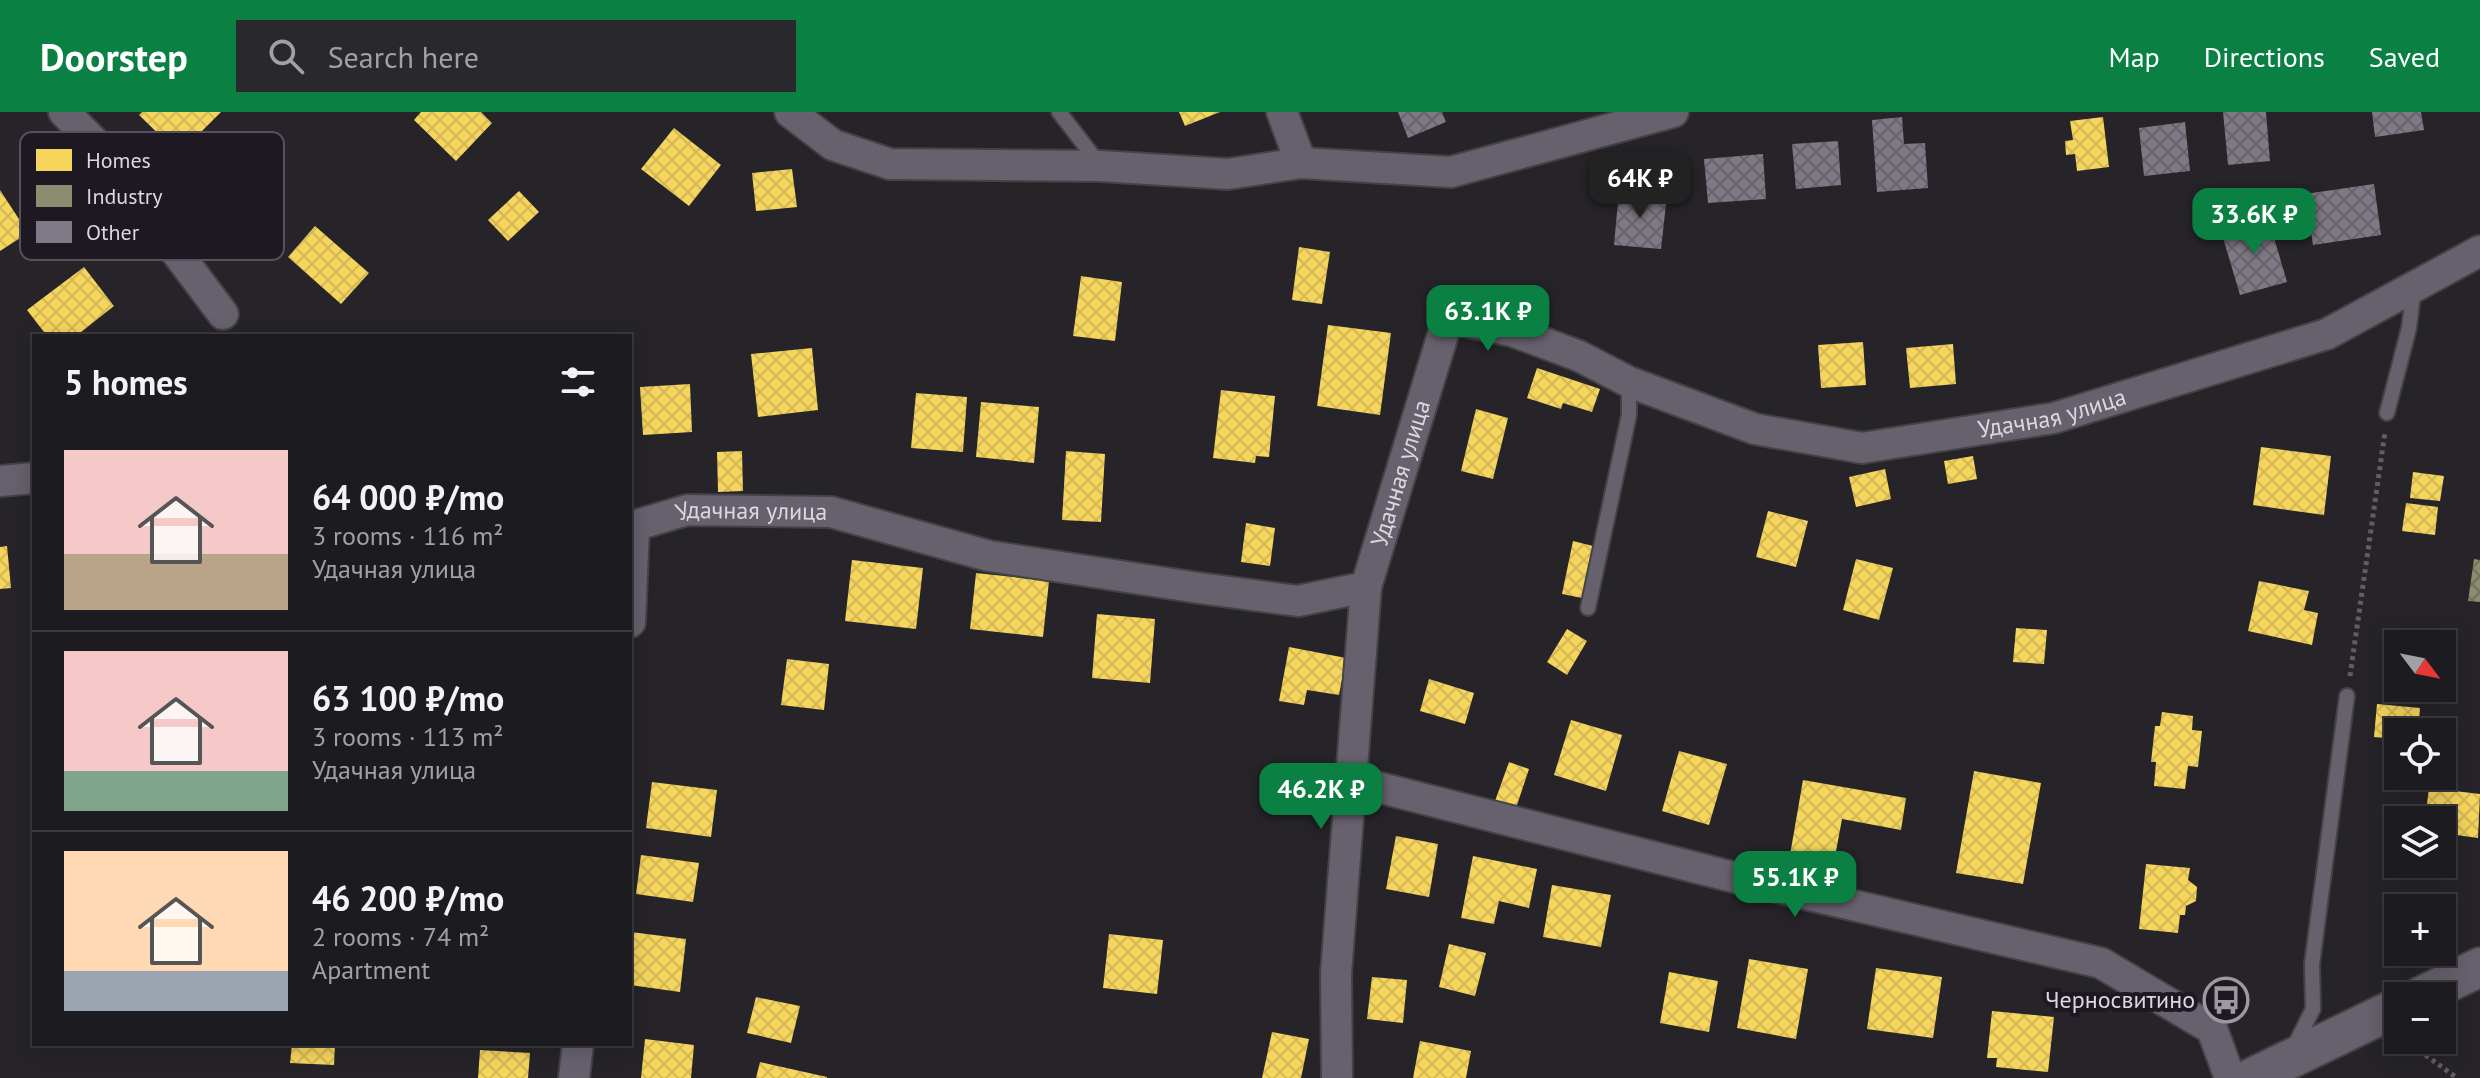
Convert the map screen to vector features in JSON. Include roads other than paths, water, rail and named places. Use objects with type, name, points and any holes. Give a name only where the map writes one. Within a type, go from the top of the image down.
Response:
[{"type":"street","points":[[64,112],[84,132]]},
{"type":"street","points":[[790,112],[833,145],[890,164],[1100,166],[1228,174],[1301,163],[1451,172],[1659,114]]},
{"type":"street","points":[[1282,112],[1301,163]]},
{"type":"street","name":"Удачная улица","points":[[632,527],[687,510],[831,512],[989,556],[1298,601],[1366,587],[1448,318],[1512,331],[1579,356],[1629,382],[1755,429],[1862,448],[2054,418],[2327,334],[2480,251]]},
{"type":"street","points":[[182,260],[223,314]]},
{"type":"street","points":[[0,481],[32,478]]},
{"type":"street","points":[[1337,1078],[1336,973],[1366,587]]},
{"type":"street","points":[[1353,781],[1745,880],[2101,963],[2212,1029],[2230,1078]]},
{"type":"street","points":[[2449,982],[2480,967]]},
{"type":"street","points":[[2251,1078],[2384,1013]]},
{"type":"street","points":[[574,1078],[578,1046]]},
{"type":"lane","points":[[1059,112],[1100,166]]},
{"type":"lane","points":[[2387,413],[2409,328],[2414,287]]},
{"type":"lane","points":[[1588,608],[1629,415],[1629,382]]},
{"type":"lane","points":[[2288,1058],[2313,1009],[2312,964],[2347,696]]},
{"type":"place","name":"Черносвитино","points":[[2226,1000]]}]
